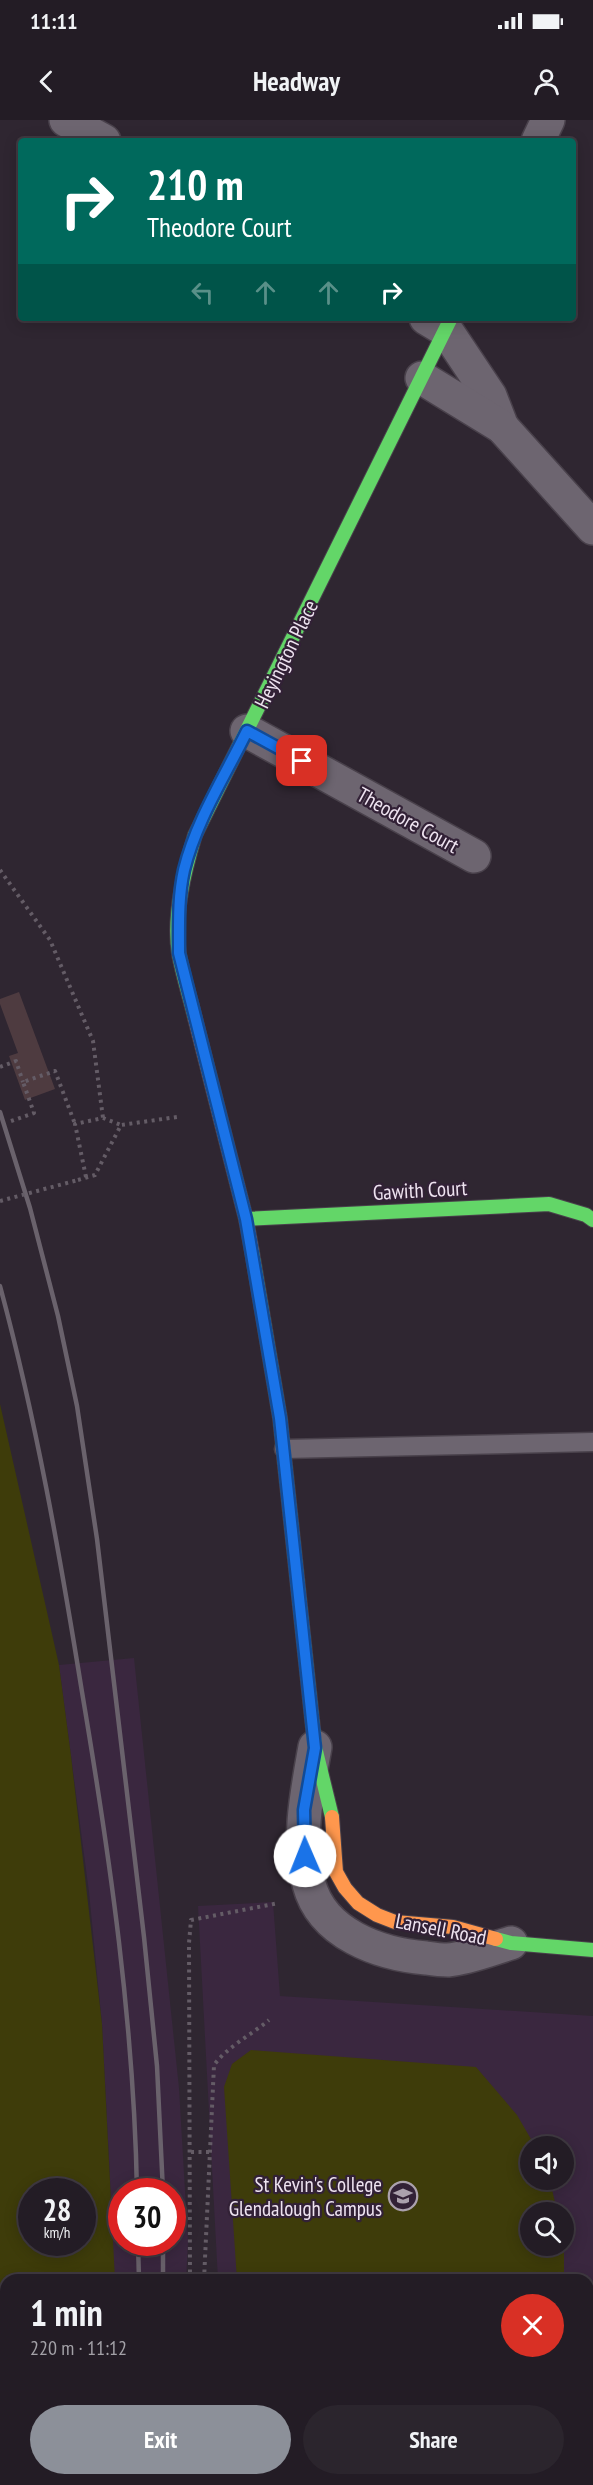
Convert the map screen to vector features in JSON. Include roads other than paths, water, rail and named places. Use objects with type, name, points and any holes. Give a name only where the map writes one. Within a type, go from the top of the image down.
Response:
[{"type":"street","points":[[66,120],[99,138]]},
{"type":"street","points":[[539,138],[548,120]]},
{"type":"street","points":[[441,322],[490,396],[502,427]]},
{"type":"street","name":"Heyington Place","points":[[345,1888],[336,1872],[331,1810],[315,1748],[284,1449],[246,1219],[179,953],[178,913],[184,871],[195,835],[422,378],[441,322]]},
{"type":"street","points":[[422,378],[502,427],[593,528]]},
{"type":"street","name":"Theodore Court","points":[[247,731],[474,856]]},
{"type":"street","name":"Gawith Court","points":[[246,1219],[549,1204],[593,1220]]},
{"type":"street","name":"Heyington Place","points":[[315,1748],[304,1810],[305,1856],[309,1884],[315,1900]]},
{"type":"street","name":"Lansell Road","points":[[345,1888],[358,1903],[377,1915],[395,1922],[453,1927],[511,1943],[593,1950]]},
{"type":"street","name":"Lansell Road","points":[[315,1900],[334,1924],[351,1936],[402,1956],[449,1960],[511,1943]]},
{"type":"lane","points":[[284,1449],[593,1442]]},
{"type":"railway","points":[[0,1112],[30,1208],[58,1316],[77,1406],[97,1539],[144,1937],[157,2066],[162,2178]]},
{"type":"railway","points":[[0,1286],[25,1386],[56,1539],[102,1817],[126,2004],[137,2178]]},
{"type":"railway","points":[[138,2256],[139,2274]]},
{"type":"railway","points":[[163,2256],[163,2274]]},
{"type":"place","name":"St Kevin's College Glendalough Campus","points":[[403,2196]]}]
